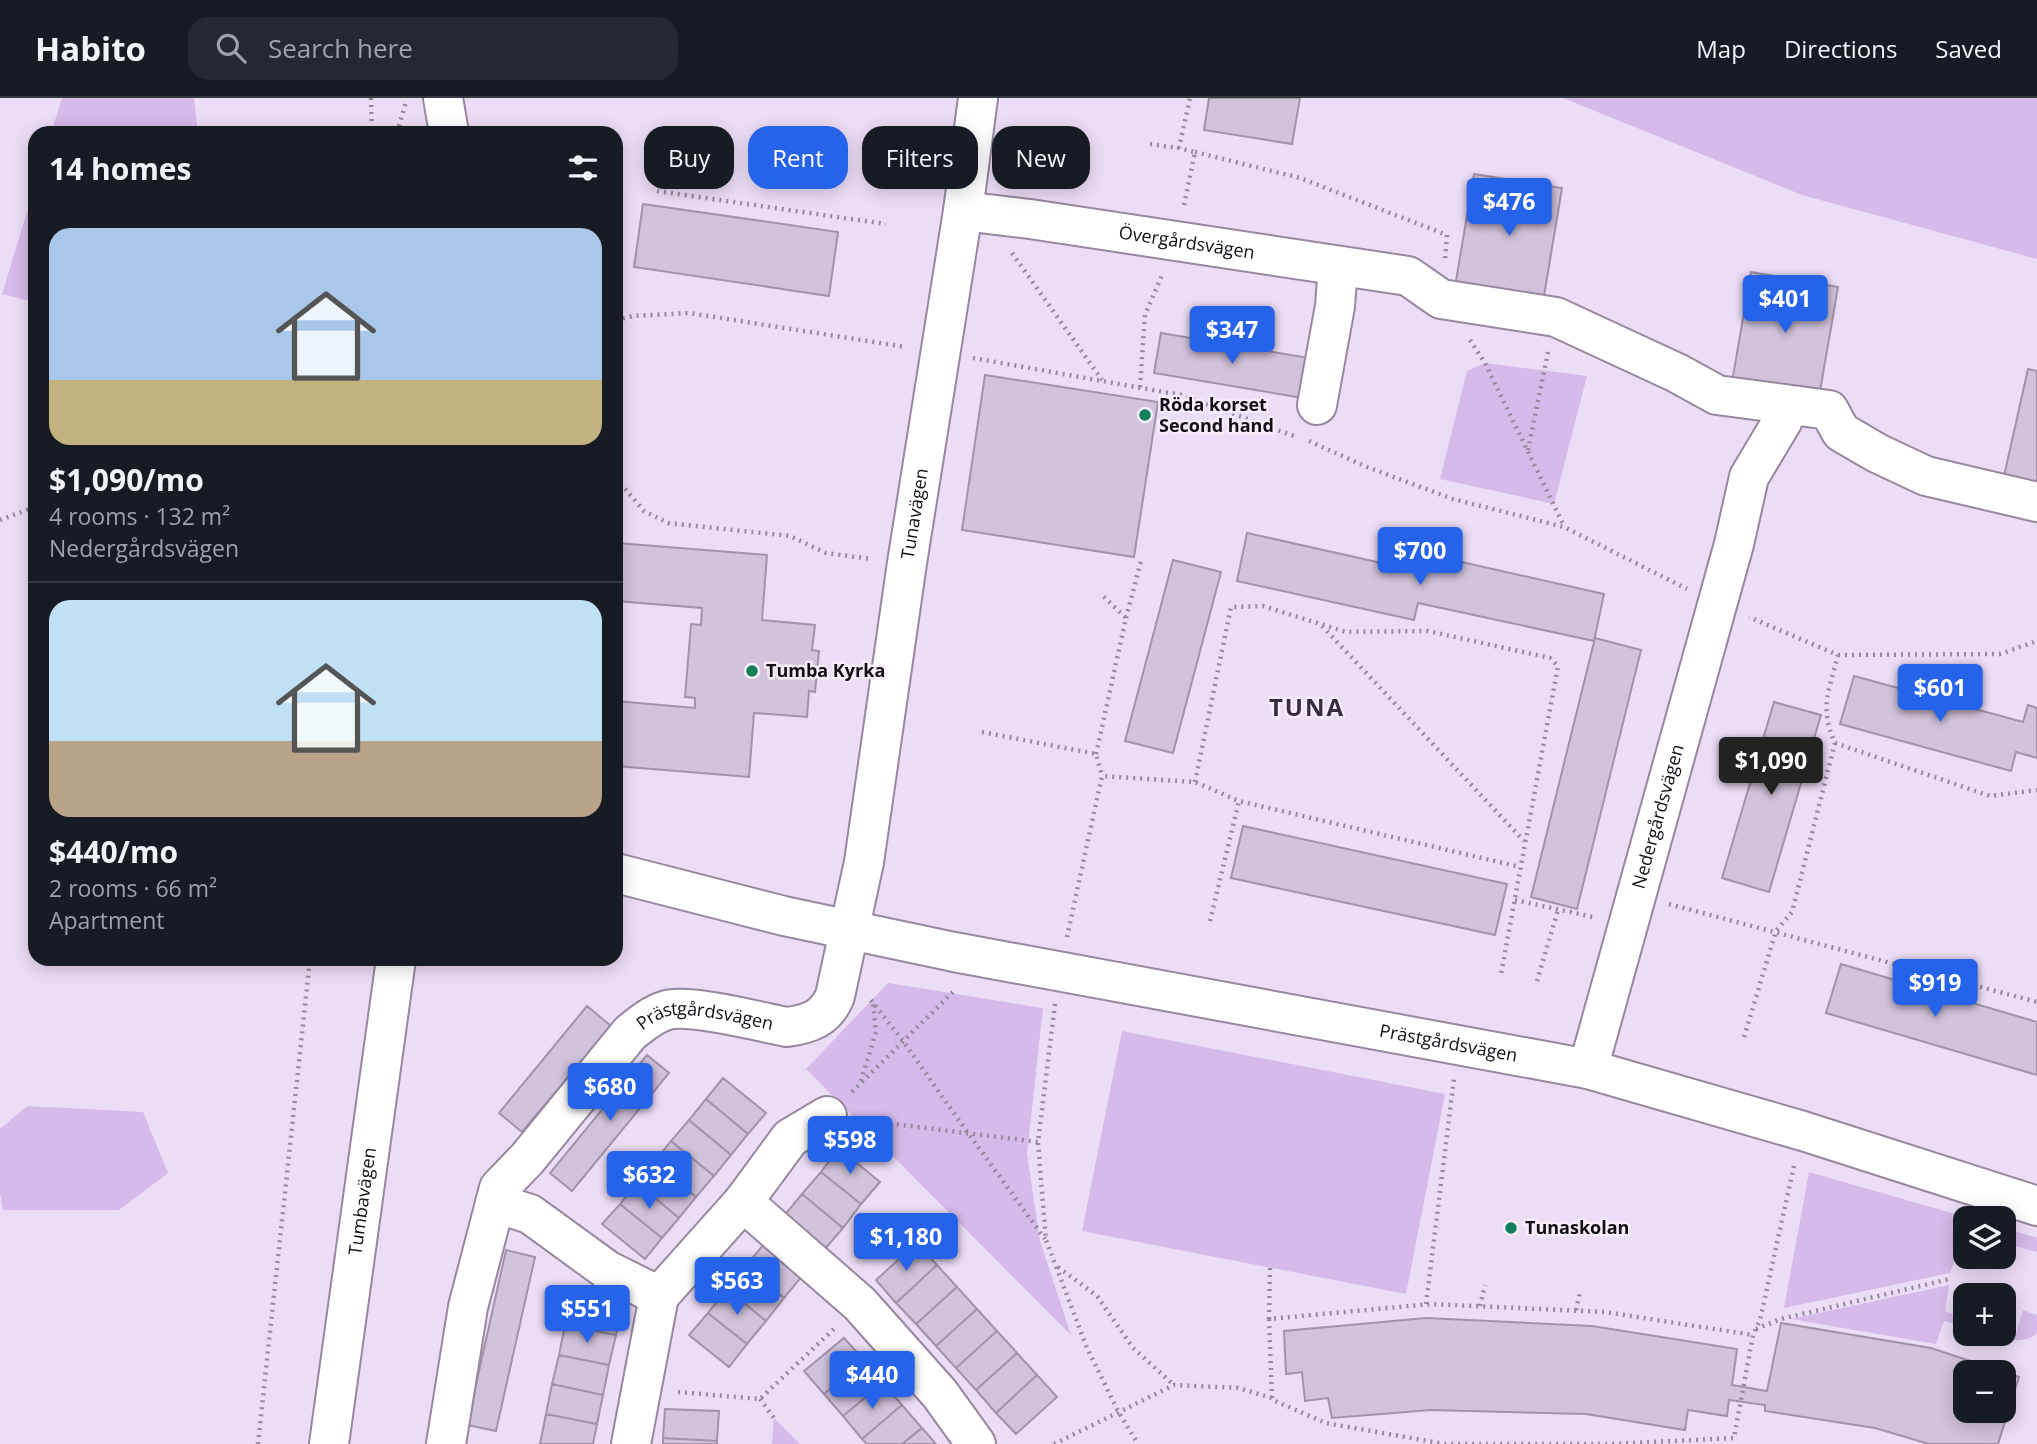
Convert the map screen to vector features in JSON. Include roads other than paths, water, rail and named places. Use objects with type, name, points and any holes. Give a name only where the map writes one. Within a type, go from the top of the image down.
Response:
[{"type":"street","points":[[443,98],[448,126]]},
{"type":"street","name":"Tunavägen","points":[[849,930],[864,862],[907,563],[941,353],[974,212],[978,98]]},
{"type":"street","name":"Övergårdsvägen","points":[[974,212],[1408,276],[1441,299],[1556,317],[1717,394],[1784,406]]},
{"type":"street","points":[[1317,405],[1335,306],[1338,266]]},
{"type":"street","points":[[1784,406],[1829,410],[1841,432],[1877,453],[1926,476],[2037,502]]},
{"type":"street","name":"Nedergårdsvägen","points":[[1588,1069],[1718,604],[1749,477],[1783,420],[1784,406]]},
{"type":"street","name":"Prästgårdsvägen","points":[[623,875],[784,916],[954,952],[1588,1069],[1783,1124],[2037,1206]]},
{"type":"street","name":"Prästgårdsvägen","points":[[446,1444],[468,1307],[499,1188],[527,1159],[630,1033],[646,1020],[666,1010],[685,1008],[787,1027],[803,1025],[820,1018],[830,1009],[849,930]]},
{"type":"street","name":"Tumbavägen","points":[[329,1444],[395,966]]},
{"type":"street","points":[[631,1444],[659,1296],[743,1202],[790,1138],[827,1116]]},
{"type":"street","points":[[743,1202],[860,1304],[940,1394],[975,1444]]},
{"type":"street","points":[[495,1203],[530,1214],[607,1270],[659,1296]]},
{"type":"place","name":"Röda korset Second hand","points":[[1145,415]]},
{"type":"place","name":"Tumba Kyrka","points":[[752,671]]},
{"type":"place","name":"Tunaskolan","points":[[1511,1228]]},
{"type":"district","name":"TUNA","points":[[1307,708]]}]
